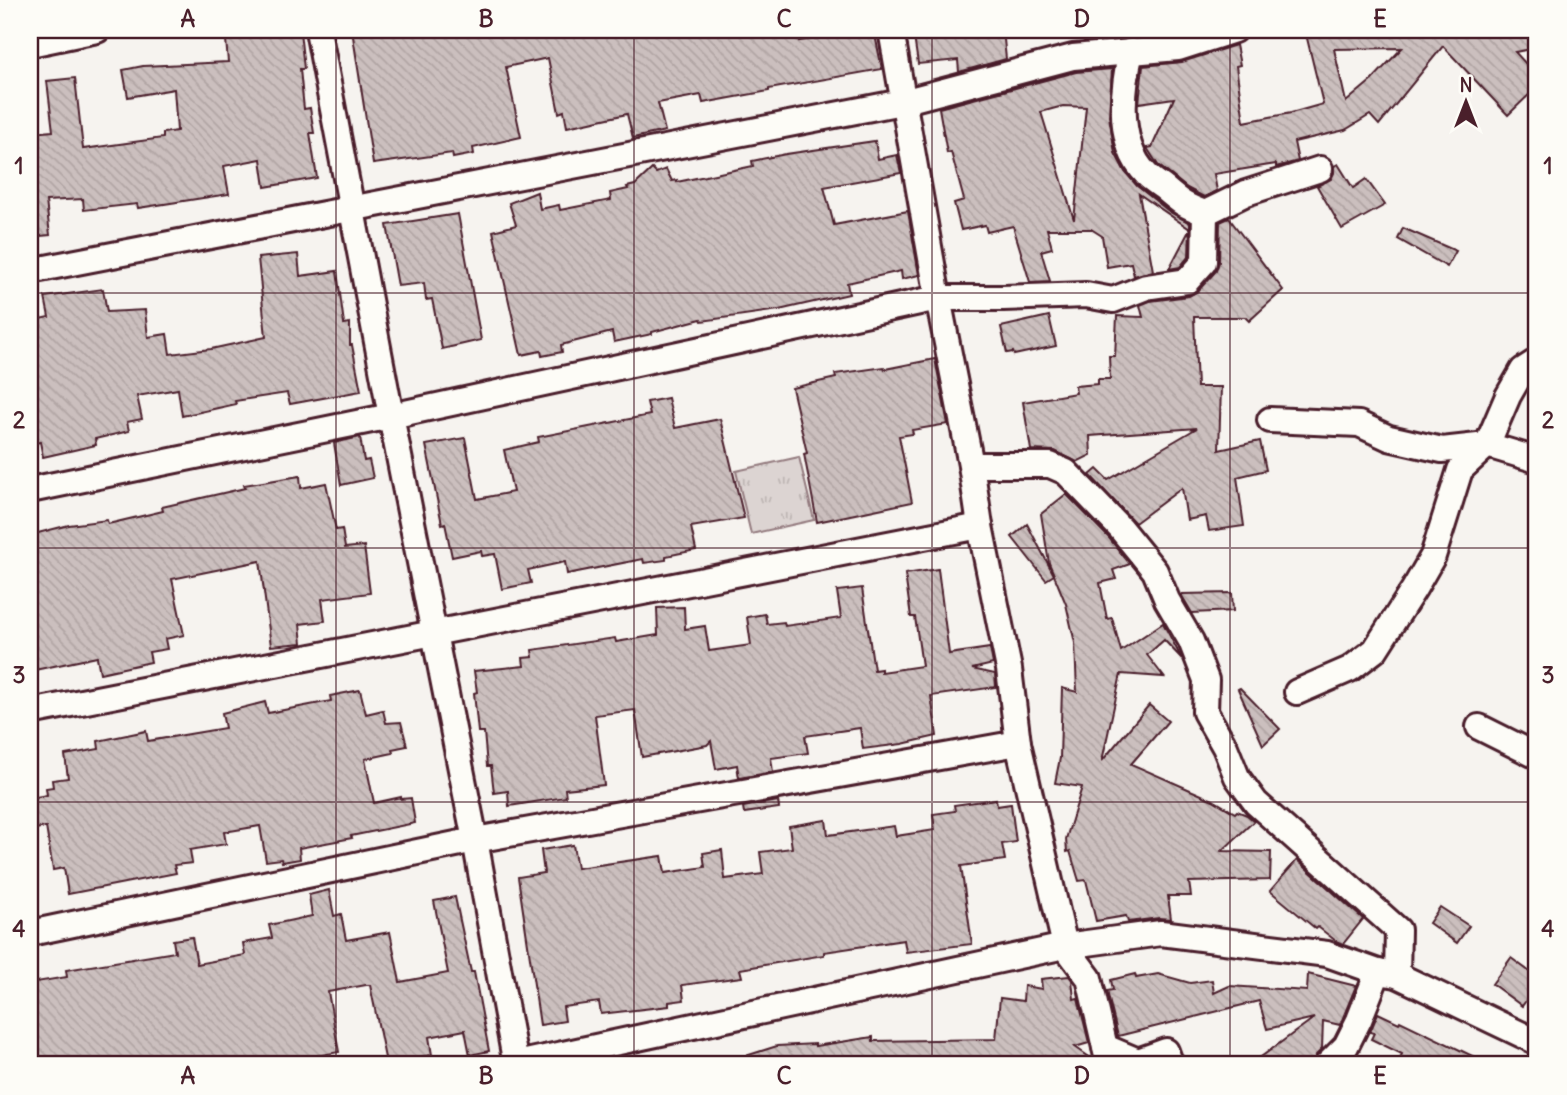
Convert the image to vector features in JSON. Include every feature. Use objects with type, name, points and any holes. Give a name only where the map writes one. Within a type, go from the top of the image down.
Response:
[{"type":"street","points":[[30,44],[97,30]]},
{"type":"street","points":[[318,30],[475,841],[515,1065],[1065,946],[1161,933],[1327,954],[1388,974],[1537,1042]]},
{"type":"street","points":[[891,30],[980,526],[1010,669],[1018,743],[1065,946],[1089,978],[1107,1056],[1138,1061],[1166,1051],[1171,1065]]},
{"type":"street","points":[[30,271],[902,102],[1073,57],[1178,48],[1234,30]]},
{"type":"street","points":[[1131,51],[1125,81],[1125,122],[1131,150],[1146,174],[1184,206],[1205,213],[1246,193],[1320,169]]},
{"type":"street","points":[[30,490],[391,416],[938,298],[1086,295],[1113,300],[1146,287],[1187,281],[1204,262],[1205,213]]},
{"type":"street","points":[[1297,692],[1350,669],[1375,650],[1433,556],[1460,470],[1487,445],[1508,396],[1523,370],[1537,361]]},
{"type":"street","points":[[1270,420],[1359,424],[1389,438],[1442,450],[1487,445],[1537,460]]},
{"type":"street","points":[[971,465],[1050,465],[1066,472],[1121,528],[1155,572],[1167,600],[1191,641],[1206,680],[1205,712],[1225,747],[1237,777],[1256,803],[1398,930],[1388,974],[1346,1046],[1326,1065]]},
{"type":"street","points":[[30,712],[980,526]]},
{"type":"street","points":[[1479,727],[1537,756]]},
{"type":"street","points":[[30,933],[475,841],[1018,743]]},
{"type":"green space","points":[[799,457],[814,520],[751,534],[736,471]]},
{"type":"building","points":[[352,30],[797,30],[799,41],[874,30],[882,69],[703,103],[701,95],[658,103],[665,131],[633,138],[627,114],[567,127],[564,111],[559,113],[548,58],[506,67],[521,137],[473,148],[474,154],[453,158],[452,153],[373,164]]},
{"type":"building","points":[[913,30],[1003,30],[1006,59],[959,72],[958,60],[918,64]]},
{"type":"building","points":[[1305,30],[1537,30],[1537,48],[1515,52],[1537,76],[1537,87],[1508,115],[1443,46],[1379,125],[1370,115],[1345,130],[1294,142],[1298,161],[1276,167],[1276,164],[1214,174],[1217,191],[1204,197],[1187,188],[1158,165],[1147,148],[1152,147],[1174,98],[1139,103],[1143,66],[1182,62],[1236,45],[1240,65],[1236,66],[1244,122],[1323,104]],"holes":[[[1402,48],[1372,80],[1346,102],[1334,49]]]},
{"type":"building","points":[[300,31],[304,109],[310,108],[314,133],[310,133],[317,178],[265,187],[261,159],[224,166],[229,194],[138,208],[137,204],[84,210],[83,199],[46,201],[50,235],[30,237],[30,133],[53,131],[47,81],[75,78],[83,149],[163,138],[163,133],[177,131],[174,89],[128,97],[123,70],[143,66],[228,62],[226,40]]},
{"type":"building","points":[[1112,69],[1109,116],[1115,153],[1125,172],[1137,186],[1170,212],[1190,223],[1190,229],[1139,194],[1153,271],[1134,276],[1131,263],[1107,267],[1102,236],[1091,229],[1047,229],[1052,248],[1041,251],[1050,281],[1030,282],[1013,226],[987,232],[985,225],[961,230],[954,203],[964,200],[951,152],[947,153],[939,108],[1076,72]],"holes":[[[1063,106],[1086,107],[1074,220],[1041,112]]]},
{"type":"building","points":[[875,141],[878,159],[897,155],[901,173],[824,187],[834,225],[908,211],[919,275],[902,279],[901,271],[847,283],[849,294],[779,310],[702,321],[701,319],[614,342],[612,332],[561,345],[562,352],[542,356],[541,351],[521,355],[493,231],[516,225],[509,203],[537,192],[540,209],[559,205],[560,210],[611,200],[610,193],[635,185],[652,169],[656,173],[666,169],[672,181],[677,182],[753,166],[752,161]]},
{"type":"building","points":[[1338,164],[1353,188],[1366,179],[1385,205],[1342,229],[1317,186],[1331,179],[1334,166]]},
{"type":"building","points":[[458,214],[481,340],[442,349],[432,299],[426,300],[424,283],[398,286],[387,225]]},
{"type":"building","points":[[1229,218],[1283,290],[1249,321],[1245,317],[1194,317],[1197,387],[1221,387],[1219,450],[1260,441],[1266,470],[1237,477],[1244,526],[1209,531],[1206,516],[1187,520],[1182,488],[1135,523],[1090,475],[1097,469],[1108,480],[1197,428],[1090,436],[1091,455],[1077,462],[1055,451],[1031,450],[1023,402],[1076,393],[1075,386],[1098,384],[1098,379],[1110,379],[1109,356],[1115,356],[1117,316],[1143,317],[1140,305],[1150,301],[1189,296],[1198,291],[1216,271],[1219,262],[1220,222]]},
{"type":"building","points":[[1403,228],[1456,251],[1447,267],[1398,239]]},
{"type":"building","points":[[1190,229],[1189,256],[1180,267],[1169,269]]},
{"type":"building","points":[[298,254],[300,276],[337,271],[344,324],[350,323],[350,345],[361,391],[290,404],[287,393],[235,401],[236,404],[182,416],[178,389],[137,396],[142,419],[127,422],[129,431],[95,439],[96,445],[43,457],[40,442],[30,444],[30,321],[49,317],[45,297],[103,289],[107,312],[145,310],[148,337],[167,334],[170,354],[211,349],[266,337],[258,258]]},
{"type":"building","points":[[1049,316],[1056,346],[1014,355],[1013,352],[1007,353],[1001,327]]},
{"type":"building","points":[[935,359],[948,424],[912,430],[913,434],[899,436],[912,502],[817,522],[804,454],[807,453],[792,388],[836,378],[835,374],[885,369]]},
{"type":"building","points":[[668,398],[675,428],[720,419],[744,518],[691,527],[696,550],[666,556],[666,560],[644,563],[643,559],[567,574],[565,562],[528,570],[531,583],[502,589],[495,554],[482,556],[481,551],[452,557],[445,523],[442,524],[426,445],[465,438],[477,499],[513,492],[504,450],[539,442],[538,437],[650,415],[647,402]]},
{"type":"building","points":[[360,437],[364,461],[369,460],[373,478],[341,485],[334,443]]},
{"type":"building","points":[[300,476],[301,488],[326,483],[336,530],[342,529],[345,548],[364,546],[370,593],[322,599],[325,621],[300,624],[302,643],[271,646],[260,561],[172,579],[184,635],[165,639],[167,649],[149,652],[151,662],[100,673],[97,657],[30,671],[30,535],[69,525],[107,520],[108,524],[163,511],[162,507],[245,488],[244,485]]},
{"type":"building","points":[[1066,494],[1130,564],[1113,570],[1116,579],[1100,583],[1107,619],[1112,618],[1121,651],[1163,623],[1182,659],[1164,640],[1147,655],[1164,677],[1121,674],[1102,761],[1149,705],[1168,721],[1131,764],[1213,800],[1235,813],[1237,811],[1247,815],[1254,821],[1222,851],[1271,852],[1270,880],[1189,882],[1191,896],[1168,896],[1171,919],[1128,922],[1126,916],[1096,921],[1086,880],[1079,881],[1070,851],[1067,852],[1066,839],[1082,787],[1055,783],[1060,758],[1062,688],[1077,692],[1075,643],[1066,604],[1049,563],[1041,514]]},
{"type":"building","points":[[1027,524],[1054,575],[1046,580],[1012,537]]},
{"type":"building","points":[[938,569],[949,654],[990,648],[993,664],[972,669],[995,674],[996,687],[931,696],[937,736],[863,749],[860,728],[805,736],[808,753],[771,758],[773,772],[739,778],[737,765],[716,769],[711,741],[707,745],[642,757],[635,710],[595,715],[604,785],[565,789],[566,797],[509,806],[508,791],[494,793],[491,766],[487,766],[484,732],[478,732],[474,671],[524,666],[523,658],[533,657],[532,650],[615,638],[616,642],[658,635],[657,608],[684,607],[685,629],[705,626],[709,651],[751,645],[747,617],[765,614],[767,624],[784,622],[785,626],[841,618],[837,591],[862,588],[874,670],[881,669],[881,672],[922,666],[905,574]]},
{"type":"building","points":[[1232,593],[1233,611],[1192,613],[1182,596],[1182,594]]},
{"type":"building","points":[[1240,688],[1280,729],[1263,745],[1238,689]]},
{"type":"building","points":[[360,690],[366,714],[383,710],[386,723],[401,722],[407,746],[392,749],[393,753],[365,759],[374,803],[401,797],[411,798],[415,823],[299,848],[300,859],[282,862],[281,859],[266,861],[260,826],[224,832],[226,844],[190,850],[192,863],[174,865],[176,873],[68,894],[64,868],[53,870],[46,827],[30,830],[30,798],[47,795],[46,788],[53,787],[52,780],[68,778],[65,755],[99,749],[98,741],[146,731],[148,741],[225,728],[222,713],[265,702],[268,713],[331,701],[330,696]]},
{"type":"building","points":[[996,799],[997,806],[1011,804],[1016,842],[1002,844],[1005,860],[961,866],[972,944],[906,952],[904,940],[824,952],[824,955],[740,969],[742,977],[682,985],[684,1000],[669,1002],[669,1006],[601,1014],[599,1002],[563,1007],[565,1021],[540,1025],[518,877],[544,873],[541,850],[573,845],[577,868],[662,856],[665,873],[705,867],[703,853],[722,850],[725,879],[763,874],[760,852],[792,848],[789,826],[826,820],[828,835],[894,826],[896,836],[935,830],[933,814],[955,811],[954,805]]},
{"type":"building","points":[[778,801],[779,808],[744,813],[743,807]]},
{"type":"building","points":[[1297,860],[1363,919],[1343,944],[1318,927],[1316,929],[1270,891]]},
{"type":"building","points":[[329,890],[334,916],[341,914],[346,940],[390,932],[400,982],[448,973],[434,901],[455,897],[471,972],[474,972],[489,1051],[470,1055],[465,1030],[429,1037],[432,1055],[386,1063],[370,985],[366,985],[328,992],[339,1052],[288,1061],[289,1065],[30,1065],[30,983],[67,977],[66,970],[175,952],[173,940],[192,937],[197,964],[245,955],[243,943],[272,938],[269,925],[312,916],[309,895]]},
{"type":"building","points":[[1440,907],[1469,926],[1457,943],[1429,923]]},
{"type":"building","points":[[1511,958],[1537,977],[1537,986],[1522,1006],[1492,984]]},
{"type":"building","points":[[1135,974],[1136,978],[1158,974],[1190,983],[1212,980],[1214,993],[1229,986],[1307,991],[1308,974],[1356,986],[1340,1025],[1323,1021],[1322,1049],[1316,1055],[1313,1065],[1250,1065],[1314,1018],[1267,1029],[1259,1001],[1118,1036],[1107,991],[1113,990],[1111,980]]},
{"type":"building","points":[[1069,976],[1074,999],[1078,998],[1089,1043],[1075,1047],[1092,1059],[1094,1065],[730,1065],[730,1061],[777,1046],[815,1046],[873,1037],[873,1041],[996,1039],[1000,998],[1023,1001],[1024,986],[1042,989],[1041,979]]},
{"type":"building","points":[[1378,1013],[1491,1065],[1397,1065],[1402,1054],[1371,1039],[1374,1033],[1370,1032]]}]
